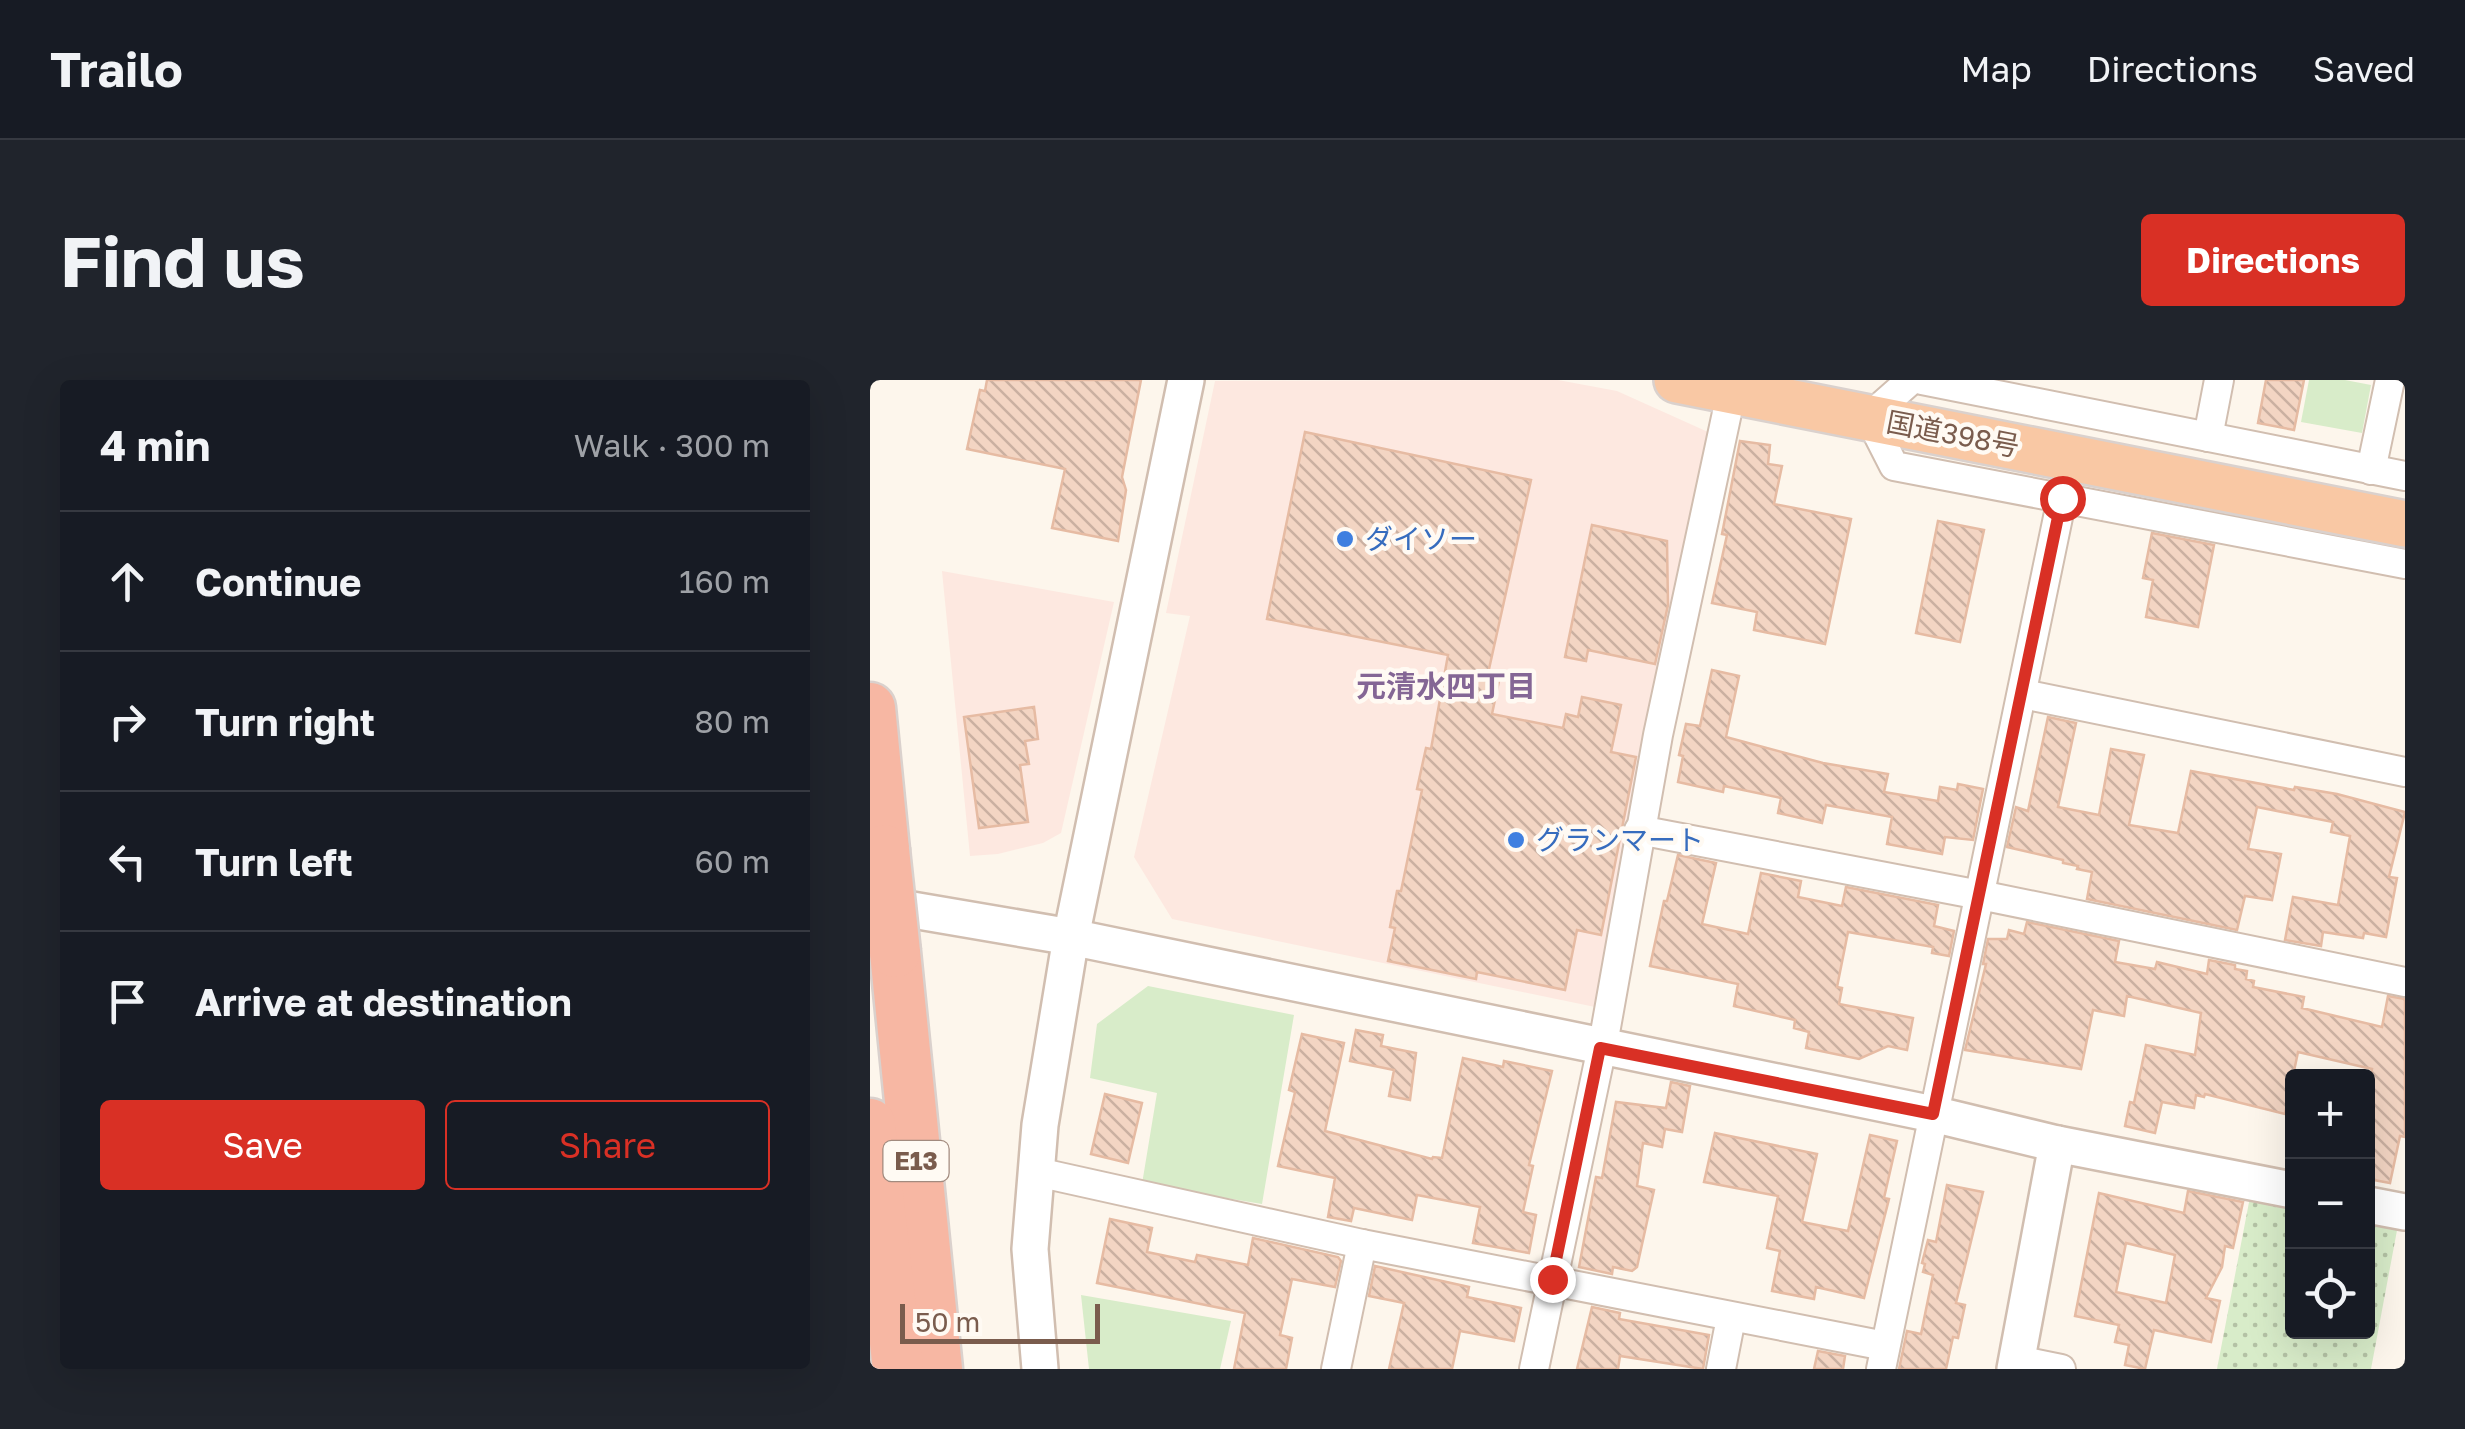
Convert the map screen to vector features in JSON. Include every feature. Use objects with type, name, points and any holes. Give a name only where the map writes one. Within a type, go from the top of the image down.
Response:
[{"type":"highway","name":"国道398号","points":[[1677,380],[1733,386],[1869,417],[2405,524]]},
{"type":"highway","name":"E13","points":[[870,708],[937,1369]]},
{"type":"highway","name":"E13","points":[[870,1124],[898,1369]]},
{"type":"street","points":[[1040,1369],[1030,1249],[1040,1125],[1071,937],[1186,380]]},
{"type":"street","points":[[1911,380],[1869,417],[1894,466],[2405,564]]},
{"type":"street","points":[[1922,380],[2044,392],[2208,437],[2405,476]]},
{"type":"street","points":[[2208,437],[2220,380]]},
{"type":"street","points":[[2371,470],[2390,380]]},
{"type":"street","points":[[1534,1369],[1640,830],[1733,386]]},
{"type":"street","points":[[1036,1172],[1362,1244],[1732,1318],[1883,1358],[2062,498]]},
{"type":"street","points":[[2024,694],[2405,772]]},
{"type":"street","points":[[1640,830],[2405,982]]},
{"type":"street","points":[[870,902],[1071,937],[2285,1189]]},
{"type":"street","points":[[2057,1144],[2016,1364],[2061,1369]]},
{"type":"street","points":[[2375,1206],[2405,1212]]},
{"type":"street","points":[[1336,1369],[1362,1244]]},
{"type":"street","points":[[1721,1369],[1732,1318]]},
{"type":"shaded area","points":[[1558,380],[1617,391],[1708,432],[1595,1007],[1172,919],[1134,857],[1190,616],[1166,613],[1215,381]]},
{"type":"shaded area","points":[[942,571],[1114,602],[1061,833],[1043,843],[970,856]]},
{"type":"green space","points":[[2309,380],[2371,385],[2362,433],[2301,422]]},
{"type":"green space","points":[[1148,986],[1294,1015],[1262,1204],[1142,1184],[1157,1093],[1090,1078],[1097,1024]]},
{"type":"green space","points":[[2250,1197],[2285,1204],[2285,1339],[2375,1339],[2375,1221],[2398,1225],[2371,1369],[2217,1369]]},
{"type":"green space","points":[[1081,1295],[1231,1321],[1220,1369],[1089,1369]]},
{"type":"building","points":[[987,380],[1141,380],[1122,477],[1126,490],[1118,541],[1052,528],[1065,469],[967,449],[980,390],[985,391]]},
{"type":"building","points":[[2266,380],[2304,380],[2294,430],[2258,423]]},
{"type":"building","points":[[1305,432],[1531,480],[1487,678],[1499,681],[1492,714],[1563,728],[1566,714],[1578,717],[1582,697],[1621,705],[1611,752],[1636,757],[1601,935],[1577,930],[1565,990],[1477,972],[1476,979],[1388,961],[1397,891],[1401,891],[1422,790],[1417,789],[1426,748],[1431,749],[1448,655],[1267,619]]},
{"type":"building","points":[[1740,441],[1770,445],[1768,464],[1782,466],[1774,504],[1851,519],[1825,644],[1754,630],[1757,612],[1712,603],[1727,535],[1722,534]]},
{"type":"building","points":[[1938,521],[1984,530],[1960,642],[1916,633]]},
{"type":"building","points":[[1592,525],[1667,541],[1668,605],[1655,664],[1588,650],[1586,661],[1565,657]]},
{"type":"building","points":[[2152,533],[2214,545],[2198,627],[2146,617],[2153,580],[2143,578]]},
{"type":"building","points":[[1712,670],[1739,676],[1726,737],[1823,763],[1888,774],[1884,792],[1938,801],[1940,787],[1957,790],[1958,784],[1983,789],[1973,840],[1945,837],[1942,854],[1887,844],[1892,817],[1826,805],[1822,823],[1778,813],[1781,798],[1724,786],[1723,792],[1678,782],[1686,724],[1700,726]]},
{"type":"building","points":[[1034,707],[1038,739],[1025,741],[1029,764],[1020,765],[1028,822],[979,828],[964,717]]},
{"type":"building","points":[[2048,717],[2076,723],[2058,807],[2099,815],[2111,749],[2144,755],[2129,825],[2178,833],[2191,771],[2337,794],[2405,812],[2389,877],[2397,878],[2386,937],[2323,932],[2321,946],[2285,940],[2293,897],[2338,905],[2350,836],[2331,832],[2333,822],[2257,807],[2248,849],[2281,854],[2272,900],[2245,896],[2237,930],[2087,899],[2092,872],[2063,860],[2007,847],[2016,807],[2028,811]]},
{"type":"building","points":[[1678,855],[1716,863],[1702,924],[1748,934],[1761,873],[1801,881],[1798,897],[1842,906],[1846,887],[1938,905],[1934,926],[1954,931],[1949,956],[1932,953],[1933,947],[1848,932],[1837,987],[1842,988],[1839,1004],[1913,1018],[1907,1050],[1888,1046],[1859,1059],[1806,1048],[1809,1032],[1794,1028],[1795,1020],[1734,1006],[1738,984],[1650,966]]},
{"type":"building","points":[[2027,922],[2119,941],[2115,962],[2155,969],[2157,962],[2207,974],[2209,960],[2235,965],[2235,969],[2247,971],[2246,979],[2254,981],[2253,987],[2304,997],[2302,1008],[2382,1027],[2388,996],[2405,999],[2405,1137],[2400,1136],[2390,1183],[2375,1180],[2375,1069],[2298,1052],[2294,1069],[2285,1069],[2285,1114],[2205,1094],[2196,1095],[2194,1108],[2162,1102],[2155,1133],[2125,1126],[2146,1045],[2195,1055],[2201,1013],[2127,996],[2124,1016],[2093,1010],[2081,1069],[1965,1050],[1986,964],[1988,939],[2007,939],[2009,930],[2024,934]]},
{"type":"building","points":[[1356,1030],[1383,1035],[1381,1046],[1416,1053],[1410,1100],[1389,1096],[1394,1070],[1350,1061]]},
{"type":"building","points":[[1302,1034],[1344,1043],[1325,1131],[1432,1159],[1442,1158],[1463,1058],[1503,1067],[1504,1061],[1552,1071],[1529,1165],[1533,1166],[1523,1212],[1536,1215],[1529,1253],[1473,1243],[1480,1207],[1417,1195],[1412,1220],[1354,1208],[1351,1221],[1328,1217],[1335,1178],[1278,1166],[1295,1092],[1289,1090]]},
{"type":"building","points":[[1671,1082],[1690,1086],[1682,1132],[1665,1129],[1662,1147],[1643,1143],[1637,1186],[1654,1190],[1637,1267],[1632,1271],[1613,1267],[1612,1274],[1579,1267],[1596,1177],[1602,1178],[1616,1102],[1666,1108]]},
{"type":"building","points":[[1105,1094],[1142,1103],[1128,1163],[1091,1154]]},
{"type":"building","points":[[1715,1133],[1817,1154],[1802,1222],[1848,1231],[1870,1135],[1897,1141],[1884,1198],[1889,1199],[1864,1298],[1816,1287],[1814,1299],[1772,1291],[1780,1251],[1767,1248],[1778,1196],[1704,1182]]},
{"type":"building","points":[[1947,1185],[1983,1192],[1956,1303],[1965,1305],[1958,1338],[1953,1337],[1946,1369],[1899,1369],[1907,1331],[1921,1334],[1933,1275],[1923,1272],[1922,1263],[1928,1240],[1936,1242]]},
{"type":"building","points":[[2188,1191],[2243,1202],[2233,1248],[2225,1246],[2222,1267],[2206,1298],[2220,1301],[2211,1342],[2154,1330],[2145,1369],[2125,1365],[2129,1345],[2115,1342],[2119,1325],[2075,1316],[2099,1193],[2184,1213]],"holes":[[[2126,1243],[2175,1255],[2166,1303],[2116,1292]]]},
{"type":"building","points":[[1110,1219],[1152,1228],[1147,1252],[1195,1262],[1197,1255],[1248,1265],[1253,1238],[1338,1257],[1341,1261],[1335,1287],[1292,1279],[1280,1335],[1292,1338],[1286,1369],[1234,1369],[1245,1313],[1097,1283]]},
{"type":"building","points":[[1375,1266],[1469,1287],[1467,1297],[1521,1308],[1514,1341],[1460,1331],[1452,1369],[1389,1369],[1404,1303],[1369,1296]]},
{"type":"building","points":[[1592,1307],[1620,1313],[1619,1319],[1709,1335],[1703,1369],[1620,1356],[1618,1369],[1577,1369]]},
{"type":"building","points":[[1818,1351],[1845,1356],[1843,1369],[1814,1369]]},
{"type":"place","name":"ダイソー","points":[[1345,539]]},
{"type":"place","name":"グランマート","points":[[1516,840]]},
{"type":"district","name":"元清水四丁目","points":[[1446,687]]},
{"type":"route","points":[[1552,1279],[1600,1048],[1933,1114],[2062,498]]}]
